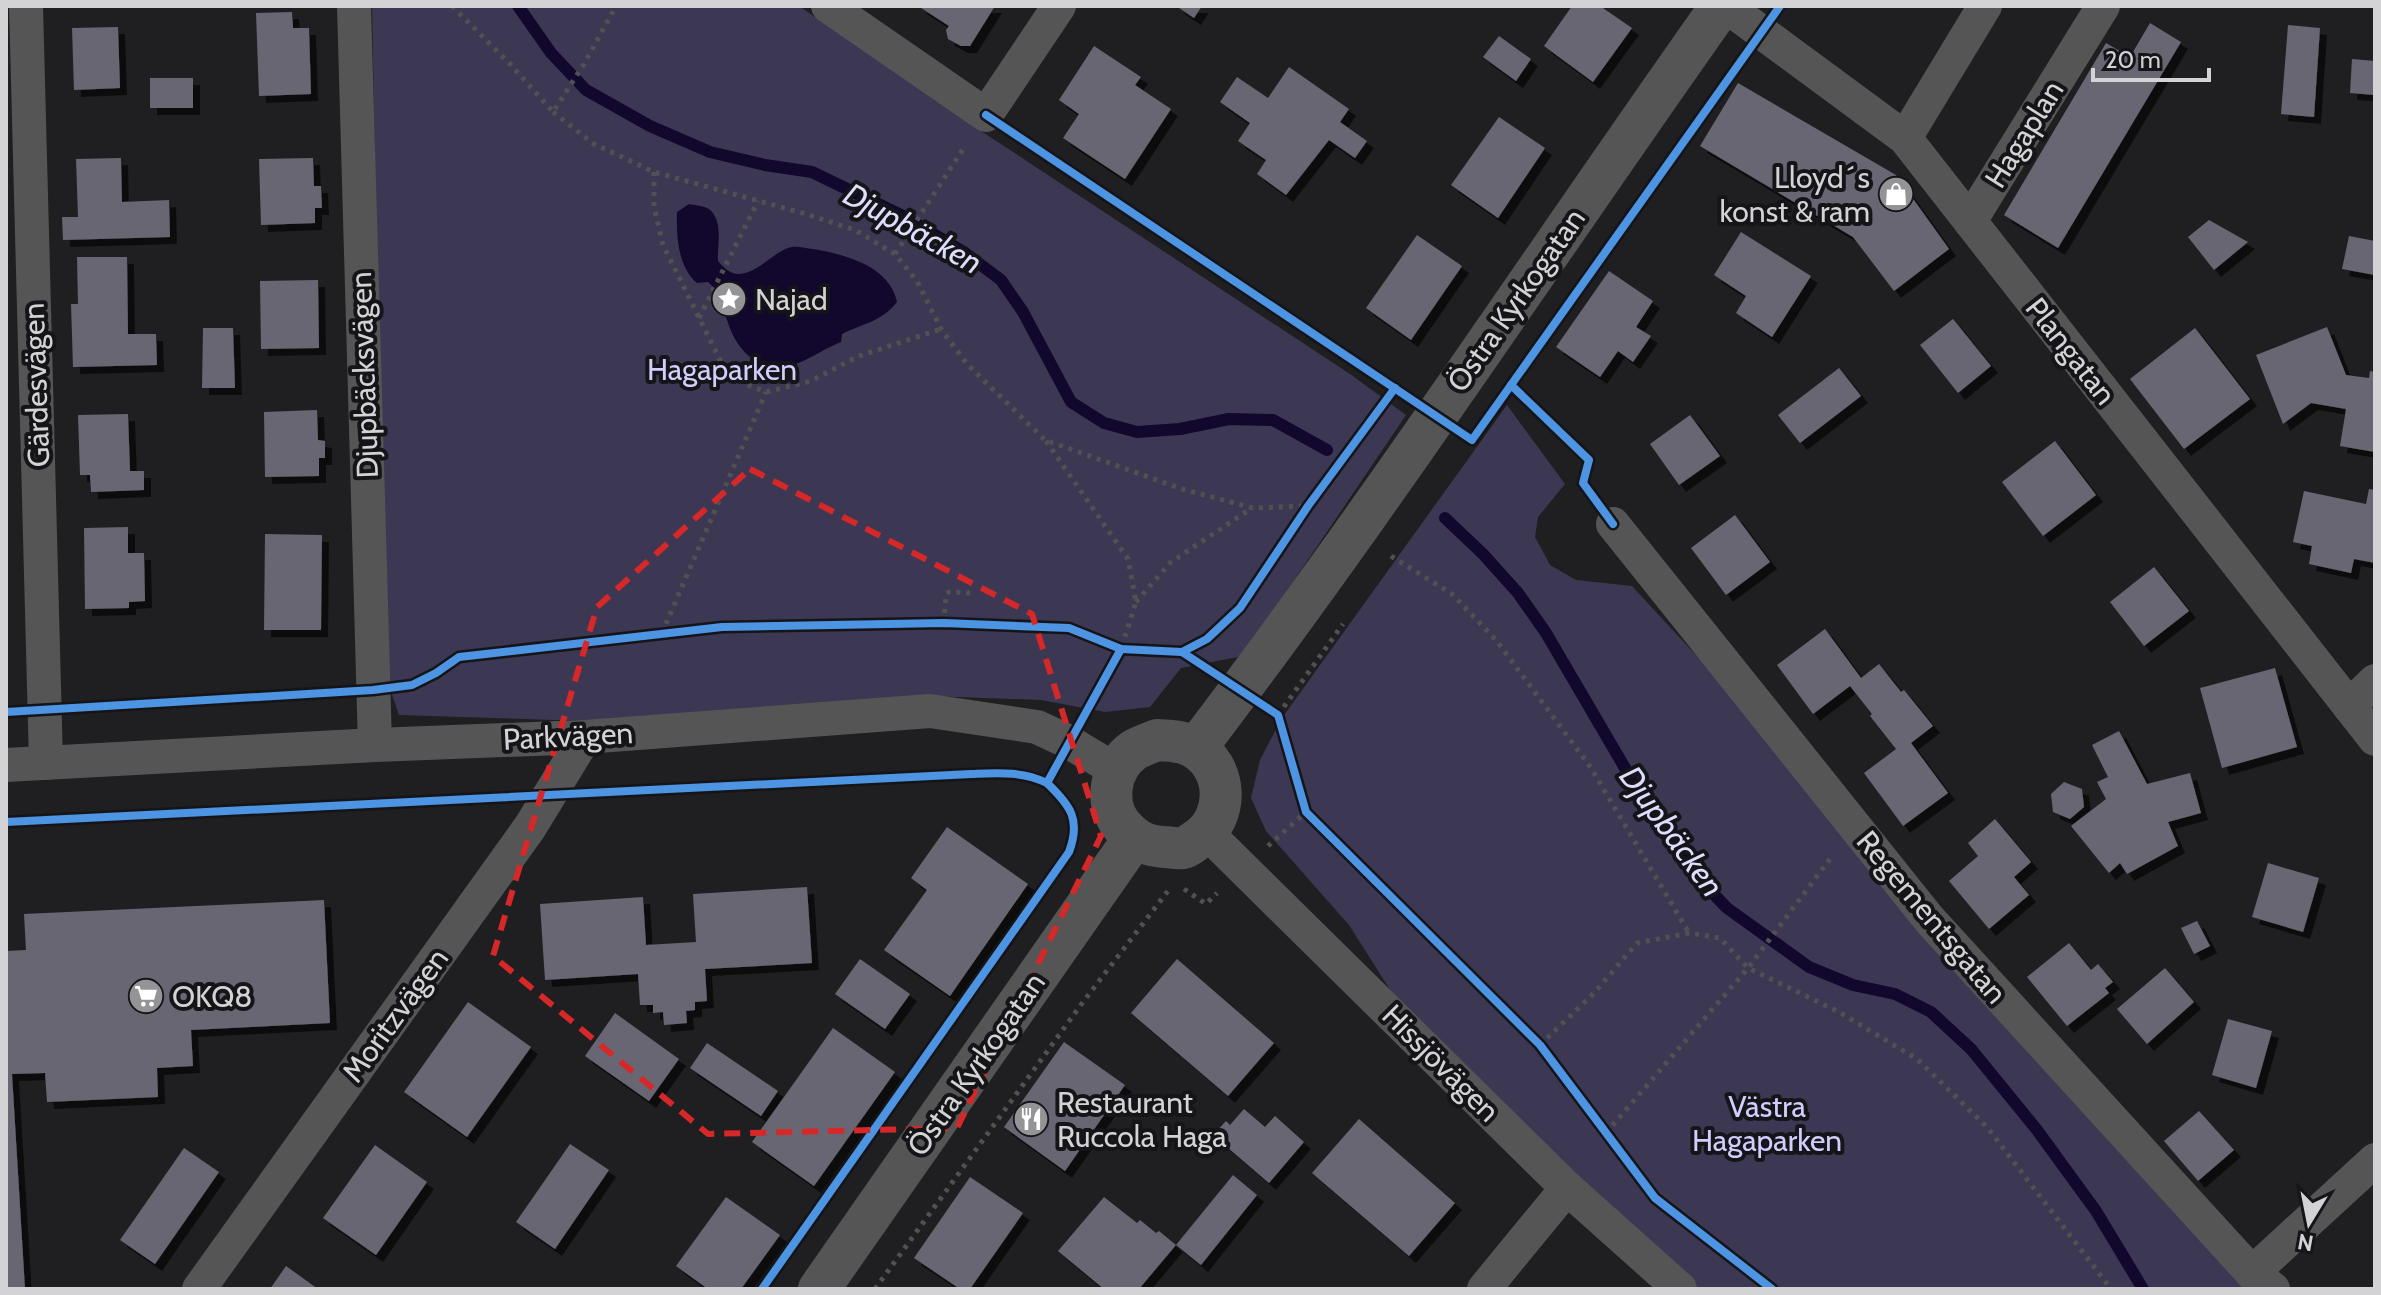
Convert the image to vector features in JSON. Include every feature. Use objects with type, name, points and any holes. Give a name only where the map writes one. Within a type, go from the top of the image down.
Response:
[{"type":"street","name":"Gärdesvägen","points":[[26,6],[46,763]]},
{"type":"street","name":"Djupbäcksvägen","points":[[354,6],[375,745]]},
{"type":"street","points":[[828,6],[986,115],[1059,6]]},
{"type":"street","name":"Plangatan","points":[[1723,6],[1905,138],[2375,739]]},
{"type":"street","name":"Östra Kyrkogatan","points":[[1196,748],[1442,407],[1723,6]]},
{"type":"street","points":[[1905,138],[1985,6]]},
{"type":"street","name":"Hagaplan","points":[[1970,221],[2103,6]]},
{"type":"street","name":"Regementsgatan","points":[[1613,524],[1929,919],[2262,1281]]},
{"type":"street","points":[[2349,706],[2375,681]]},
{"type":"street","name":"Parkvägen","points":[[6,765],[585,737],[930,711],[1037,727],[1117,771]]},
{"type":"street","name":"Moritzvägen","points":[[199,1289],[530,827],[585,737]]},
{"type":"street","points":[[1157,740],[1180,741],[1196,748],[1215,768],[1222,789],[1221,808],[1207,833],[1185,848],[1149,846],[1134,838],[1117,821],[1111,805],[1111,785],[1124,759],[1135,749],[1157,740]]},
{"type":"street","name":"Hissjövägen","points":[[1207,833],[1567,1188],[1680,1289]]},
{"type":"street","name":"Östra Kyrkogatan","points":[[819,1289],[1134,838]]},
{"type":"street","points":[[2262,1281],[2375,1160]]},
{"type":"street","points":[[1484,1289],[1567,1188]]},
{"type":"path","points":[[452,6],[553,112],[594,144],[654,172],[855,230],[895,254],[917,281],[941,329],[967,364],[1045,440],[1128,559],[1136,602]]},
{"type":"path","points":[[553,112],[616,6]]},
{"type":"path","points":[[895,254],[986,115]]},
{"type":"path","points":[[654,172],[654,207],[663,245],[720,360],[743,383],[766,392],[811,381],[859,356],[941,329]]},
{"type":"path","points":[[699,319],[758,201]]},
{"type":"path","points":[[662,633],[766,392]]},
{"type":"path","points":[[1045,440],[1182,489],[1253,508],[1308,506]]},
{"type":"path","points":[[1301,517],[1317,494]]},
{"type":"path","points":[[1113,662],[1121,649],[1136,602],[1171,562],[1253,508]]},
{"type":"path","points":[[1391,556],[1452,594],[1496,640],[1591,768],[1689,933]]},
{"type":"path","points":[[944,623],[946,594],[970,593]]},
{"type":"path","points":[[928,623],[955,623]]},
{"type":"path","points":[[646,635],[677,631]]},
{"type":"path","points":[[1108,644],[1121,649],[1136,649]]},
{"type":"path","points":[[1240,690],[1278,715],[1282,729]]},
{"type":"path","points":[[1302,798],[1306,812],[1317,823]]},
{"type":"path","points":[[875,1289],[1083,1002],[1175,882],[1206,904],[1306,812]]},
{"type":"path","points":[[1606,1133],[1748,968],[1854,826]]},
{"type":"path","points":[[1540,1045],[1595,992],[1637,943],[1689,933],[1720,938],[1748,968],[1839,1012],[1917,1059],[1987,1127],[2111,1289]]},
{"type":"path","points":[[1528,1034],[1549,1058]]},
{"type":"path","points":[[1597,1121],[1614,1144]]},
{"type":"highlighted area","points":[[750,469],[1032,614],[1101,836],[957,1128],[708,1134],[493,956],[597,607]]},
{"type":"green space","name":"Hagaparken","points":[[372,6],[799,6],[978,129],[1350,374],[1406,415],[1243,656],[1181,668],[1150,707],[1105,712],[1041,700],[930,696],[586,721],[399,715],[385,674]]},
{"type":"green space","name":"Västra Hagaparken","points":[[1507,405],[1565,484],[1538,517],[1535,537],[1550,565],[1576,580],[1632,586],[2273,1289],[1680,1289],[1427,1048],[1349,925],[1266,831],[1251,798],[1260,760],[1282,718]]},
{"type":"shaded area","points":[[689,204],[707,208],[714,214],[719,234],[718,261],[732,273],[751,271],[791,247],[813,249],[851,258],[876,271],[893,290],[897,302],[878,318],[842,334],[841,342],[807,359],[784,367],[762,364],[750,357],[736,340],[716,291],[708,282],[697,283],[686,269],[678,241],[677,212]]},
{"type":"building","points":[[918,6],[995,6],[970,46],[961,46],[948,39],[946,30],[949,26]]},
{"type":"building","points":[[1176,6],[1202,6],[1194,18]]},
{"type":"building","points":[[1572,6],[1600,6],[1632,28],[1593,82],[1544,46]]},
{"type":"building","points":[[292,12],[293,28],[309,28],[311,94],[259,96],[256,13]]},
{"type":"building","points":[[2150,23],[2181,42],[2058,248],[2004,215],[2106,43],[2130,57]]},
{"type":"building","points":[[2288,25],[2320,28],[2314,117],[2281,114]]},
{"type":"building","points":[[118,27],[120,88],[74,90],[72,28]]},
{"type":"building","points":[[1499,36],[1531,59],[1516,81],[1483,57]]},
{"type":"building","points":[[1094,46],[1141,77],[1135,85],[1171,109],[1125,179],[1063,138],[1079,114],[1059,100]]},
{"type":"building","points":[[2352,59],[2375,61],[2375,95],[2350,93]]},
{"type":"building","points":[[1289,67],[1349,109],[1340,122],[1367,141],[1355,158],[1329,140],[1286,195],[1257,174],[1266,160],[1238,141],[1250,123],[1220,102],[1237,77],[1268,98]]},
{"type":"building","points":[[150,78],[193,78],[193,108],[150,108]]},
{"type":"building","points":[[1738,83],[1896,175],[1949,249],[1894,291],[1853,237],[1700,146]]},
{"type":"building","points":[[1499,117],[1545,148],[1498,218],[1451,185]]},
{"type":"building","points":[[121,158],[122,202],[169,200],[170,237],[63,240],[62,217],[78,217],[76,159]]},
{"type":"building","points":[[313,158],[314,186],[321,186],[322,208],[315,208],[315,223],[261,225],[259,159]]},
{"type":"building","points":[[2209,220],[2248,242],[2214,270],[2188,237]]},
{"type":"building","points":[[1741,232],[1811,276],[1772,337],[1736,313],[1746,296],[1714,275]]},
{"type":"building","points":[[1417,235],[1462,266],[1411,340],[1366,308]]},
{"type":"building","points":[[2349,236],[2375,241],[2375,275],[2342,269]]},
{"type":"building","points":[[77,257],[127,257],[128,334],[156,334],[157,365],[73,367],[71,304],[78,304]]},
{"type":"building","points":[[1609,271],[1653,301],[1636,327],[1651,336],[1633,362],[1618,351],[1600,377],[1556,347]]},
{"type":"building","points":[[318,280],[319,348],[261,349],[260,281]]},
{"type":"building","points":[[1953,319],[1991,366],[1958,393],[1920,345]]},
{"type":"building","points":[[2327,327],[2346,375],[2369,378],[2370,371],[2375,372],[2375,452],[2340,446],[2346,409],[2311,403],[2283,424],[2256,355]]},
{"type":"building","points":[[203,328],[233,328],[235,388],[202,388]]},
{"type":"building","points":[[2195,328],[2250,399],[2184,449],[2130,379]]},
{"type":"building","points":[[1839,368],[1861,396],[1800,443],[1778,415]]},
{"type":"building","points":[[317,410],[318,440],[325,441],[325,458],[319,458],[319,476],[265,477],[264,412]]},
{"type":"building","points":[[128,414],[130,471],[144,471],[144,490],[91,492],[90,475],[80,475],[78,415]]},
{"type":"building","points":[[1690,415],[1720,456],[1679,485],[1650,444]]},
{"type":"building","points":[[2055,441],[2096,495],[2043,536],[2002,482]]},
{"type":"building","points":[[2369,489],[2375,490],[2375,563],[2354,559],[2351,573],[2309,564],[2312,546],[2293,542],[2304,491],[2366,504]]},
{"type":"building","points":[[1735,515],[1770,562],[1726,595],[1691,548]]},
{"type":"building","points":[[128,527],[128,553],[144,553],[145,601],[129,602],[129,608],[85,609],[84,528]]},
{"type":"building","points":[[265,534],[322,535],[321,630],[264,630]]},
{"type":"building","points":[[2154,567],[2189,611],[2144,646],[2110,602]]},
{"type":"building","points":[[1825,629],[1861,678],[1879,664],[1933,726],[1911,743],[1948,793],[1903,826],[1864,773],[1896,749],[1870,716],[1872,714],[1850,686],[1813,714],[1777,665]]},
{"type":"building","points":[[2275,668],[2297,747],[2222,768],[2200,688]]},
{"type":"building","points":[[2119,731],[2147,784],[2190,773],[2201,813],[2168,822],[2178,846],[2127,874],[2120,863],[2109,873],[2071,826],[2106,799],[2097,782],[2108,777],[2092,745]]},
{"type":"building","points":[[2064,782],[2082,789],[2084,807],[2070,819],[2053,812],[2051,794]]},
{"type":"building","points":[[1995,819],[2031,862],[2014,877],[2029,895],[1989,929],[1949,881],[1978,856],[1968,843]]},
{"type":"building","points":[[947,827],[1028,884],[950,996],[884,950],[927,890],[911,878]]},
{"type":"building","points":[[2268,863],[2319,878],[2303,932],[2252,917]]},
{"type":"building","points":[[807,887],[812,963],[705,969],[707,1001],[695,1002],[695,1010],[686,1011],[687,1023],[664,1025],[663,1012],[653,1013],[653,1005],[640,1005],[638,974],[545,980],[540,904],[643,897],[646,945],[696,942],[693,894]]},
{"type":"building","points":[[324,900],[330,1023],[191,1030],[193,1066],[157,1068],[158,1097],[47,1102],[45,1073],[12,1074],[25,1289],[6,1289],[6,951],[26,950],[24,914]]},
{"type":"building","points":[[2197,921],[2210,946],[2194,954],[2181,928]]},
{"type":"building","points":[[2069,943],[2091,970],[2098,964],[2113,982],[2105,988],[2109,993],[2067,1026],[2027,977]]},
{"type":"building","points":[[860,959],[910,994],[885,1029],[835,994]]},
{"type":"building","points":[[1177,959],[1274,1043],[1228,1096],[1131,1013]]},
{"type":"building","points":[[2165,968],[2194,1002],[2147,1044],[2117,1009]]},
{"type":"building","points":[[468,1002],[531,1047],[467,1137],[404,1092]]},
{"type":"building","points":[[615,1013],[679,1059],[649,1101],[585,1056]]},
{"type":"building","points":[[2228,1019],[2272,1031],[2256,1088],[2212,1075]]},
{"type":"building","points":[[833,1028],[895,1072],[814,1186],[752,1142]]},
{"type":"building","points":[[1064,1042],[1125,1085],[1065,1171],[1004,1127]]},
{"type":"building","points":[[707,1043],[778,1091],[761,1116],[690,1068]]},
{"type":"building","points":[[1244,1109],[1265,1127],[1275,1116],[1304,1142],[1269,1183],[1213,1135],[1226,1121],[1230,1125]]},
{"type":"building","points":[[2199,1111],[2234,1150],[2198,1181],[2164,1141]]},
{"type":"building","points":[[1359,1119],[1455,1203],[1409,1256],[1312,1173]]},
{"type":"building","points":[[570,1144],[609,1170],[555,1249],[516,1222]]},
{"type":"building","points":[[375,1145],[427,1182],[376,1255],[323,1218]]},
{"type":"building","points":[[184,1148],[219,1172],[155,1264],[120,1240]]},
{"type":"building","points":[[1233,1175],[1257,1195],[1201,1265],[1176,1245]]},
{"type":"building","points":[[970,1177],[1023,1213],[970,1289],[960,1289],[914,1258]]},
{"type":"building","points":[[726,1197],[780,1235],[741,1289],[708,1289],[676,1266]]},
{"type":"building","points":[[1104,1197],[1137,1223],[1140,1220],[1176,1245],[1139,1289],[1104,1289],[1058,1251]]},
{"type":"building","points":[[286,1266],[318,1289],[270,1289]]},
{"type":"waterway","name":"Djupbäcken","points":[[518,6],[551,53],[586,90],[650,126],[710,152],[812,172],[905,217],[965,253],[1001,280],[1023,312],[1071,402],[1104,423],[1137,432],[1180,429],[1229,419],[1273,420],[1327,450]]},
{"type":"waterway","name":"Djupbäcken","points":[[1445,518],[1518,593],[1546,633],[1656,821],[1693,873],[1727,908],[1809,967],[1853,985],[1895,994],[1931,1012],[1971,1049],[2037,1130],[2096,1211],[2143,1289]]},
{"type":"cycle path","points":[[986,115],[1472,440],[1780,6]]},
{"type":"cycle path","points":[[1511,385],[1589,460],[1583,483],[1613,524]]},
{"type":"cycle path","points":[[1182,652],[1207,639],[1240,608],[1308,506],[1395,388]]},
{"type":"cycle path","points":[[6,712],[373,690],[412,685],[459,657],[722,627],[944,623],[1069,628],[1121,649],[1182,652],[1278,715],[1306,812],[1540,1045],[1655,1198],[1772,1289]]},
{"type":"cycle path","points":[[762,1289],[1069,852],[1074,831],[1072,814],[1047,783],[1121,649]]},
{"type":"cycle path","points":[[6,822],[1000,773],[1047,783]]},
{"type":"place","name":"Lloyd´s konst & ram","points":[[1896,194]]},
{"type":"place","name":"Najad","points":[[729,299]]},
{"type":"place","name":"OKQ8","points":[[146,996]]},
{"type":"place","name":"Restaurant Ruccola Haga","points":[[1031,1119]]}]
